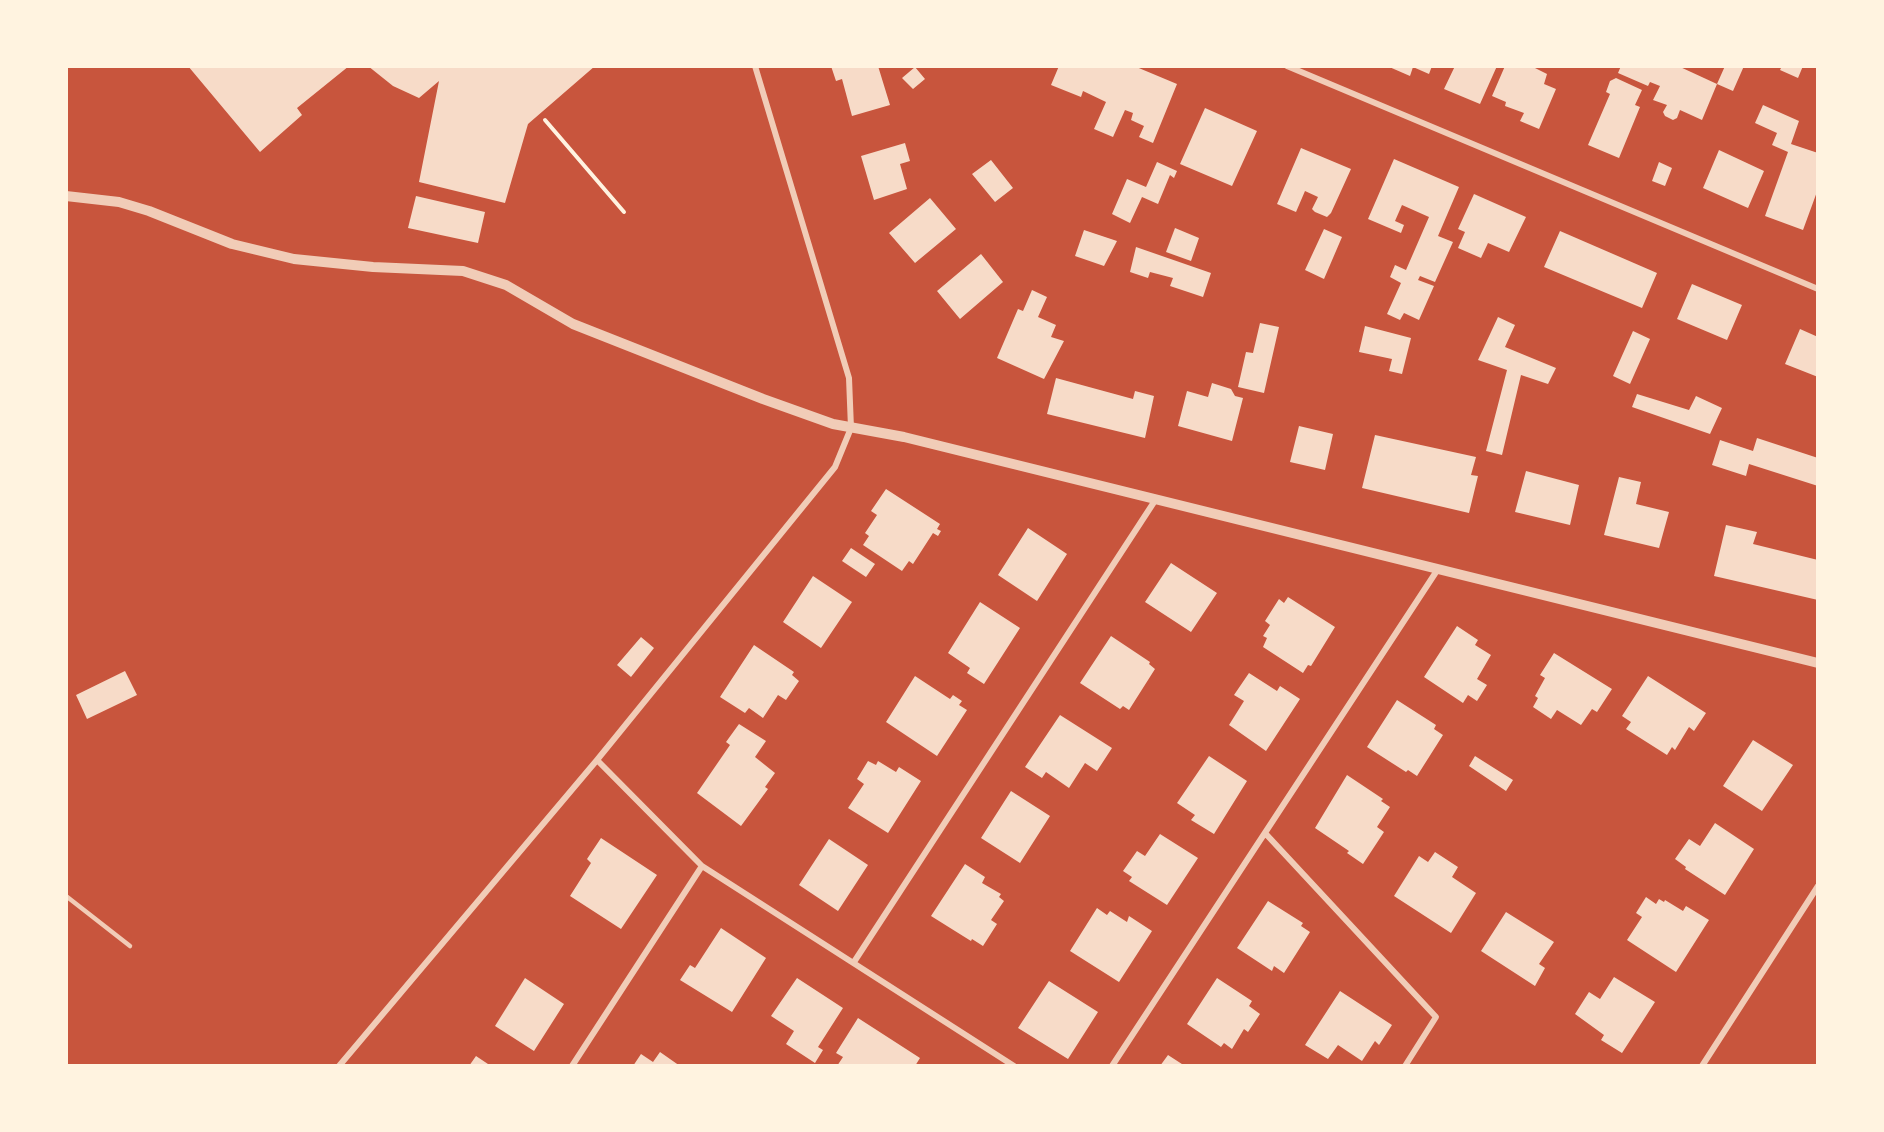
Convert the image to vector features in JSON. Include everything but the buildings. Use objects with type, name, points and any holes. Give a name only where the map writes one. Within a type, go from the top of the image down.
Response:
[{"type":"street","points":[[339,1066],[597,760],[835,467],[851,428],[849,378],[755,66]]},
{"type":"street","points":[[1287,66],[1818,289]]},
{"type":"street","points":[[66,196],[119,202],[232,244],[294,259],[373,267],[463,271],[506,285],[573,324],[832,424],[904,438],[1818,663]]},
{"type":"street","points":[[854,962],[1156,500]]},
{"type":"street","points":[[1112,1066],[1438,569]]},
{"type":"street","points":[[597,760],[702,866],[1014,1066]]},
{"type":"street","points":[[1265,833],[1436,1017],[1405,1066]]},
{"type":"street","points":[[572,1066],[702,866]]},
{"type":"street","points":[[1702,1066],[1818,886]]},
{"type":"lane","points":[[66,896],[130,946]]},
{"type":"path","points":[[545,120],[624,212]]}]
